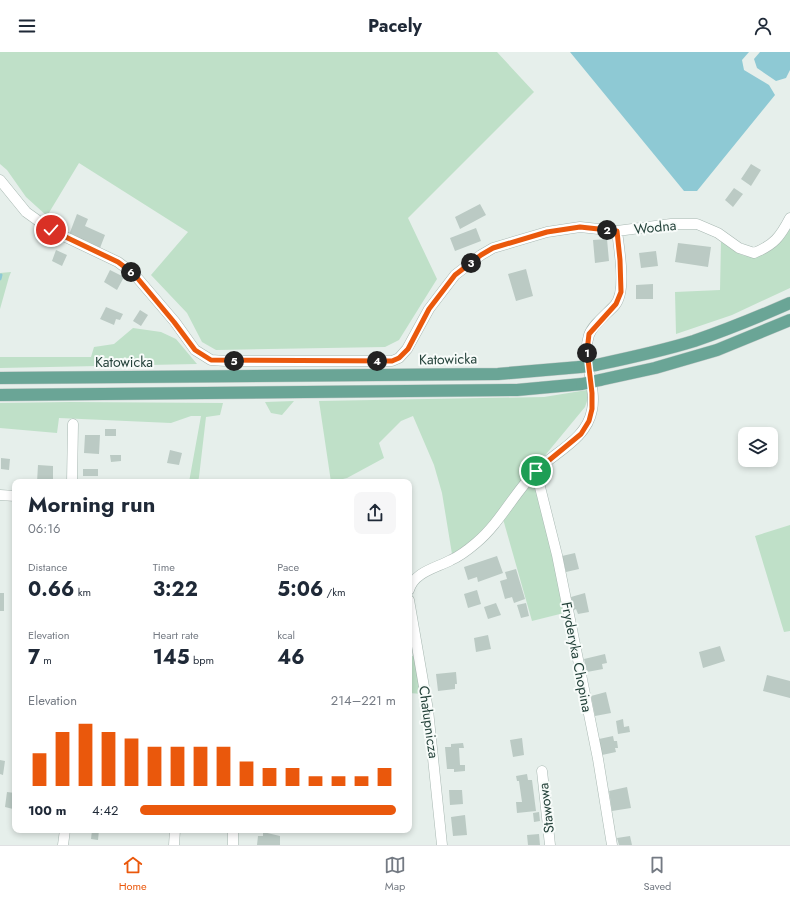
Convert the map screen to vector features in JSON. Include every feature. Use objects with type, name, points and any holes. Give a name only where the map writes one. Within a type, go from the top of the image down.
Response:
[{"type":"main road","name":"Katowicka","points":[[0,378],[498,374],[580,367],[596,365],[693,341],[738,325],[790,303]]},
{"type":"main road","points":[[0,395],[517,390],[582,384],[655,368],[717,350],[790,320]]},
{"type":"street","name":"Wodna","points":[[0,180],[26,212],[51,230],[118,262],[134,274],[195,350],[211,360],[392,361],[399,358],[408,349],[429,309],[455,275],[481,255],[493,248],[547,232],[580,227],[617,231],[671,224],[697,224],[718,233],[739,248],[754,253],[768,247],[783,232],[790,218]]},
{"type":"street","points":[[412,583],[418,576],[453,559],[477,542],[488,531],[536,471],[581,434],[589,421],[592,409],[592,393],[587,351],[589,334],[616,304],[621,292],[617,231]]},
{"type":"street","points":[[72,479],[73,424]]},
{"type":"street","name":"Fryderyka Chopina","points":[[536,471],[557,555],[598,759],[612,845]]},
{"type":"street","points":[[0,495],[12,496]]},
{"type":"street","name":"Chałupnicza","points":[[412,630],[414,650],[428,710],[442,845]]},
{"type":"street","name":"Stawowa","points":[[542,771],[550,845]]},
{"type":"street","points":[[63,845],[65,833]]},
{"type":"street","points":[[174,845],[175,833]]},
{"type":"street","points":[[233,833],[233,845]]},
{"type":"green space","points":[[0,52],[497,52],[534,92],[408,218],[437,279],[399,340],[385,347],[216,350],[202,342],[187,313],[151,275],[188,232],[79,163],[47,216],[26,197],[7,170],[0,164]]},
{"type":"green space","points":[[790,228],[790,288],[732,315],[676,334],[675,292],[720,290],[721,241],[742,255],[757,256],[764,254],[777,246]]},
{"type":"green space","points":[[11,272],[9,277],[0,309],[0,273]]},
{"type":"green space","points":[[133,328],[161,332],[176,339],[197,364],[0,368],[0,357],[91,357],[94,347],[114,344]]},
{"type":"green space","points":[[587,390],[587,401],[585,407],[476,539],[452,554],[442,493],[434,465],[413,416],[401,421],[379,443],[384,458],[347,478],[331,479],[319,401],[544,397]]},
{"type":"green space","points":[[294,401],[282,415],[271,413],[265,402]]},
{"type":"green space","points":[[0,403],[223,403],[220,415],[206,417],[199,479],[190,479],[201,416],[191,416],[171,423],[59,418],[57,433],[0,428]]},
{"type":"green space","points":[[530,484],[536,487],[557,567],[564,613],[532,621],[503,519]]},
{"type":"green space","points":[[790,525],[790,631],[784,632],[755,536]]},
{"type":"green space","points":[[412,656],[417,662],[423,694],[412,693]]},
{"type":"water","points":[[570,52],[749,52],[742,60],[744,70],[769,85],[775,95],[697,191],[684,191]]},
{"type":"water","points":[[760,52],[790,52],[790,70],[786,78],[776,81],[757,68],[754,59]]},
{"type":"building","points":[[751,164],[761,170],[751,186],[741,179]]},
{"type":"building","points":[[734,188],[743,194],[733,207],[725,200]]},
{"type":"building","points":[[480,204],[486,215],[460,229],[455,217]]},
{"type":"building","points":[[77,214],[88,219],[85,226],[105,235],[100,248],[69,235]]},
{"type":"building","points":[[476,228],[481,241],[455,251],[450,238]]},
{"type":"building","points":[[607,239],[609,261],[595,263],[593,240]]},
{"type":"building","points":[[678,243],[711,247],[708,267],[675,262]]},
{"type":"building","points":[[56,250],[67,255],[62,266],[52,261]]},
{"type":"building","points":[[656,251],[658,266],[641,268],[639,253]]},
{"type":"building","points":[[526,269],[533,296],[516,301],[508,274]]},
{"type":"building","points":[[110,270],[124,277],[117,290],[104,282]]},
{"type":"building","points":[[653,284],[653,299],[636,299],[636,285]]},
{"type":"building","points":[[106,307],[123,314],[120,320],[116,319],[114,325],[100,319]]},
{"type":"building","points":[[140,310],[148,315],[141,326],[133,321]]},
{"type":"building","points":[[105,429],[116,429],[116,436],[105,436]]},
{"type":"building","points":[[85,435],[100,435],[99,454],[84,453]]},
{"type":"building","points":[[170,450],[182,453],[179,465],[167,463]]},
{"type":"building","points":[[110,455],[121,455],[121,461],[111,462]]},
{"type":"building","points":[[1,458],[10,459],[9,470],[1,469]]},
{"type":"building","points":[[38,465],[53,466],[53,479],[37,479]]},
{"type":"building","points":[[83,469],[98,469],[98,476],[83,476]]},
{"type":"building","points":[[575,553],[579,569],[566,572],[562,556]]},
{"type":"building","points":[[497,556],[503,573],[478,582],[477,577],[468,580],[464,567]]},
{"type":"building","points":[[516,569],[525,599],[514,603],[512,597],[505,599],[500,581],[507,579],[505,572]]},
{"type":"building","points":[[477,590],[481,604],[468,608],[464,594]]},
{"type":"building","points":[[0,593],[4,593],[4,611],[0,611]]},
{"type":"building","points":[[585,593],[589,612],[578,614],[576,609],[574,610],[571,597]]},
{"type":"building","points":[[496,603],[501,615],[488,619],[484,607]]},
{"type":"building","points":[[526,603],[529,616],[521,618],[517,605]]},
{"type":"building","points":[[488,635],[491,649],[476,652],[474,638]]},
{"type":"building","points":[[720,646],[725,661],[703,668],[699,652]]},
{"type":"building","points":[[605,654],[607,663],[602,664],[603,669],[587,672],[584,659]]},
{"type":"building","points":[[456,672],[457,684],[455,684],[455,689],[438,691],[436,674]]},
{"type":"building","points":[[767,675],[790,681],[790,698],[763,691]]},
{"type":"building","points":[[606,692],[611,713],[595,716],[591,696]]},
{"type":"building","points":[[623,719],[624,727],[629,726],[630,732],[618,734],[616,721]]},
{"type":"building","points":[[613,736],[614,741],[617,741],[618,748],[615,748],[616,752],[602,755],[599,739]]},
{"type":"building","points":[[522,738],[524,755],[513,757],[510,740]]},
{"type":"building","points":[[463,743],[464,748],[459,748],[460,765],[465,765],[465,771],[454,772],[454,769],[447,769],[445,747],[451,747],[451,744]]},
{"type":"building","points":[[0,760],[5,761],[3,775],[0,774]]},
{"type":"building","points":[[527,774],[528,780],[532,780],[536,811],[517,813],[516,802],[522,802],[519,781],[517,781],[516,776]]},
{"type":"building","points":[[627,787],[631,808],[612,811],[609,791]]},
{"type":"building","points":[[449,790],[462,790],[463,804],[450,805]]},
{"type":"building","points":[[7,792],[12,793],[12,809],[5,807]]},
{"type":"building","points":[[539,812],[540,821],[534,822],[533,813]]},
{"type":"building","points":[[465,815],[467,835],[453,836],[451,817]]},
{"type":"building","points":[[92,833],[99,833],[98,840],[91,839]]},
{"type":"building","points":[[263,833],[267,833],[280,836],[280,845],[257,845],[258,836],[263,836]]},
{"type":"building","points":[[539,834],[540,845],[528,845],[527,835]]},
{"type":"building","points":[[630,836],[632,845],[619,845],[617,838]]},
{"type":"waterway","points":[[0,279],[1,275]]},
{"type":"route","points":[[51,230],[118,262],[134,274],[195,350],[211,360],[253,361],[392,361],[399,358],[408,349],[415,333],[429,309],[455,275],[481,255],[493,248],[547,232],[580,227],[617,231],[621,292],[616,304],[589,334],[587,351],[592,393],[592,409],[589,421],[581,434],[536,471]]}]
